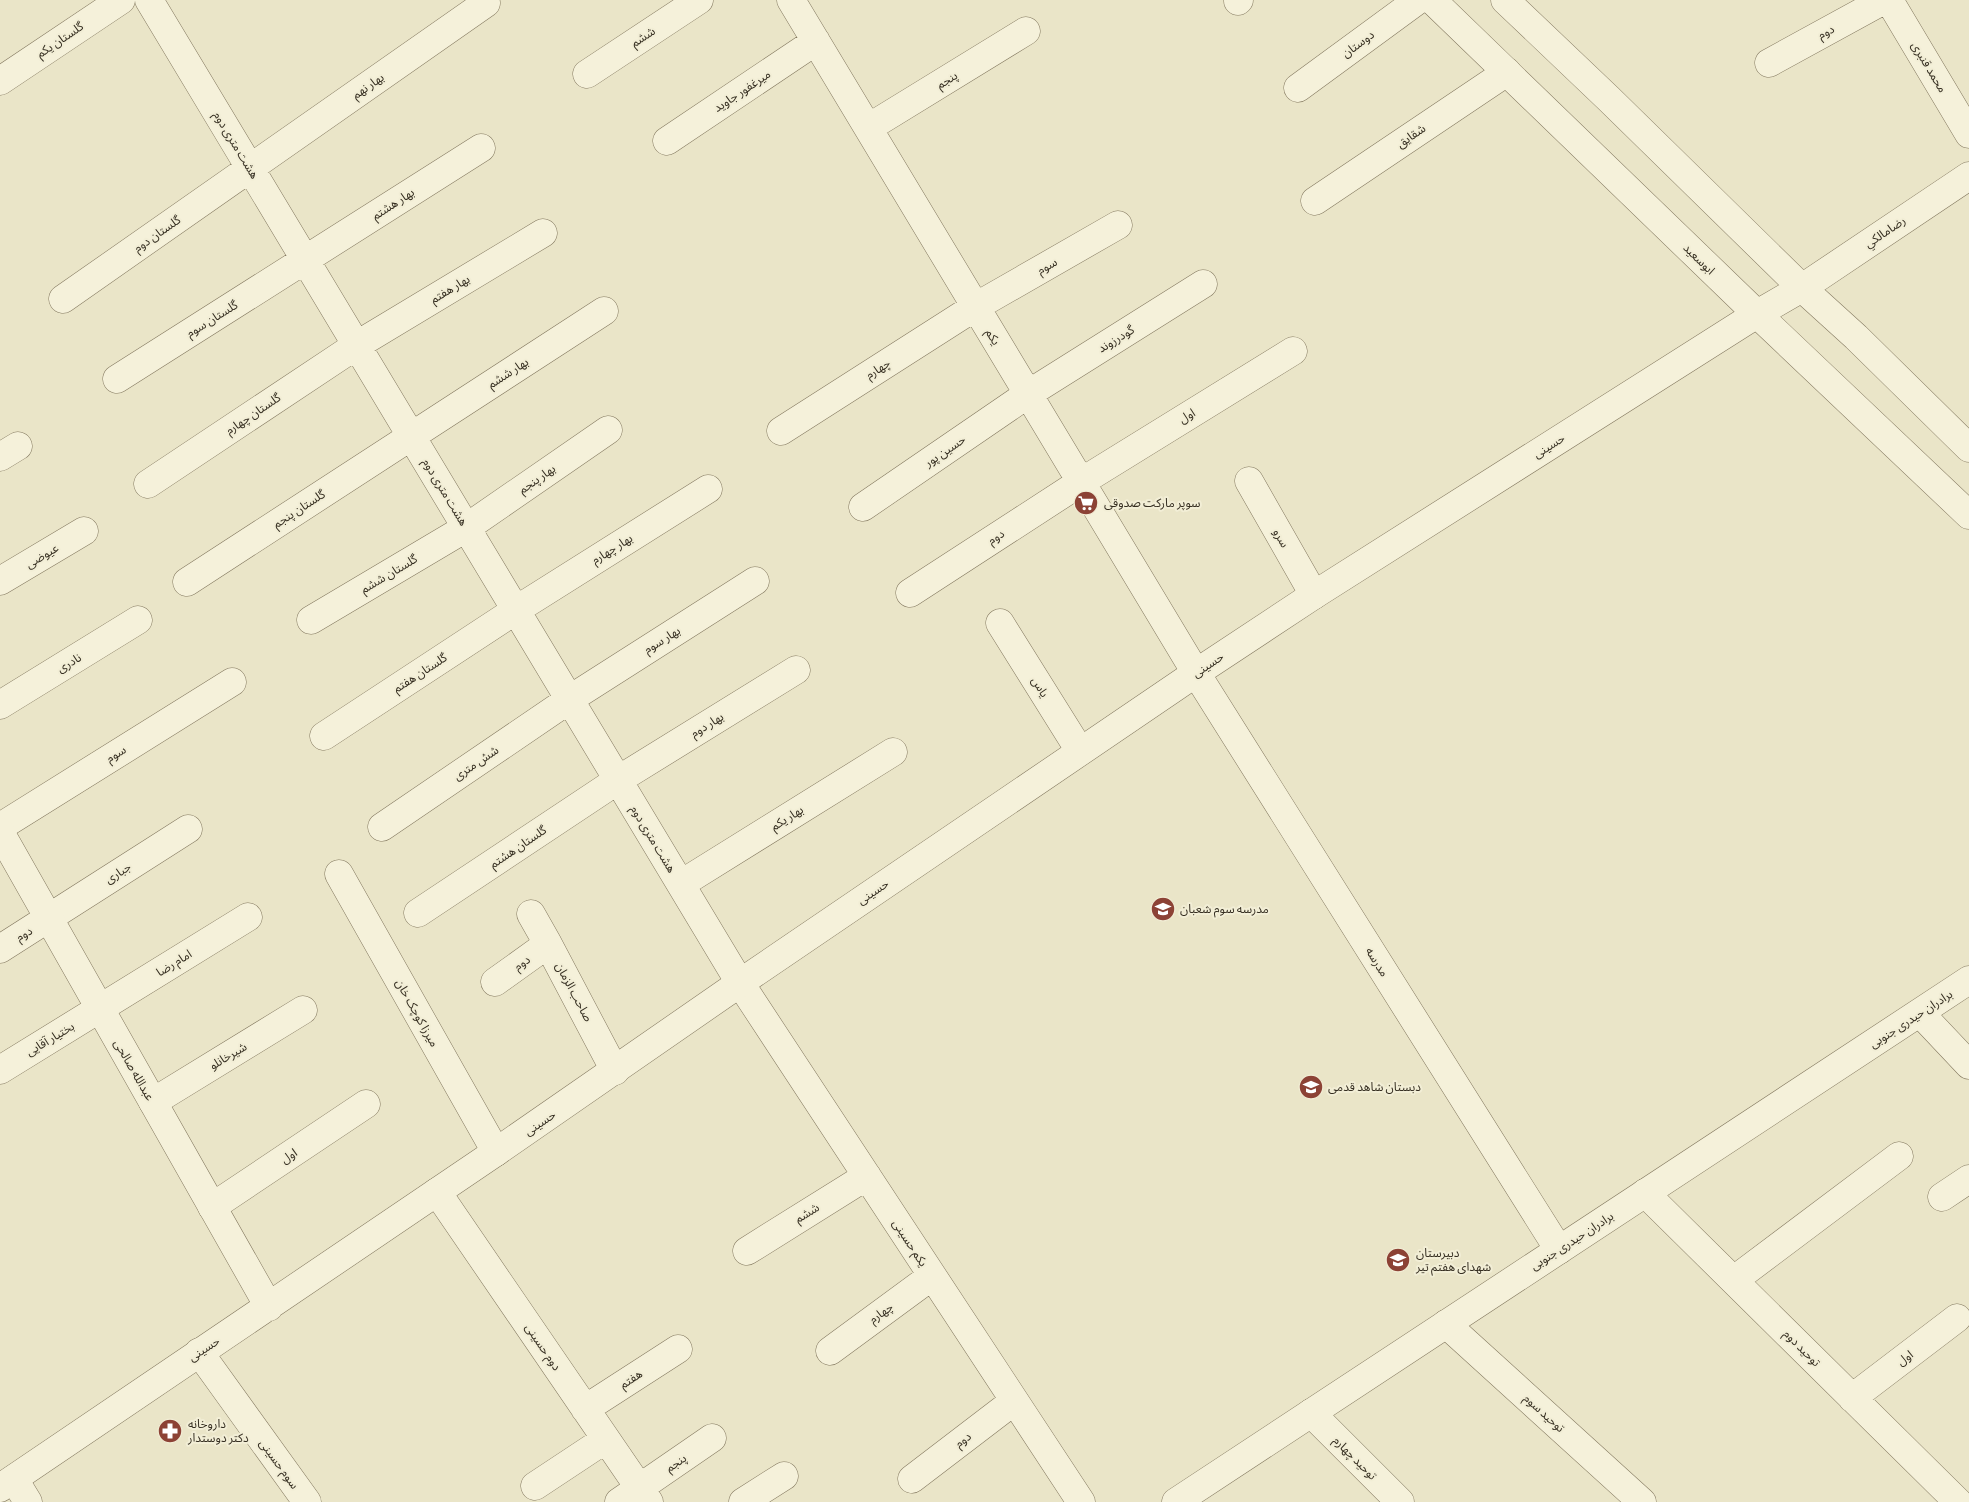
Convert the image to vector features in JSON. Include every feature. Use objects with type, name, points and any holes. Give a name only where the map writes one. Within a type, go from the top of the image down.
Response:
[{"type":"street","name":"گلستان یکم","points":[[0,80],[121,0]]},
{"type":"street","name":"هشت متری دوم","points":[[149,0],[740,983]]},
{"type":"street","name":"ششم","points":[[588,74],[699,0]]},
{"type":"street","name":"یکم","points":[[791,0],[1196,673]]},
{"type":"street","name":"دوستان","points":[[1298,88],[1418,0]]},
{"type":"street","name":"ابوسعید","points":[[1432,0],[1757,314],[1969,515]]},
{"type":"street","points":[[1505,0],[1616,105],[1802,288],[1856,337],[1969,448]]},
{"type":"street","name":"دوم","points":[[1769,64],[1884,0]]},
{"type":"street","name":"محمد قنبری","points":[[1889,0],[1969,134]]},
{"type":"street","name":"بهار نهم","points":[[250,169],[486,3]]},
{"type":"street","name":"پنجم","points":[[868,128],[1026,31]]},
{"type":"street","name":"میرغفور جاوید","points":[[667,141],[816,41]]},
{"type":"street","name":"شقایق","points":[[1315,201],[1507,72]]},
{"type":"street","name":"بهار هشتم","points":[[306,260],[481,148]]},
{"type":"street","name":"گلستان دوم","points":[[63,299],[250,169]]},
{"type":"street","name":"رضامالكي","points":[[1757,314],[1802,288],[1969,176]]},
{"type":"street","name":"سوم","points":[[975,306],[1118,225]]},
{"type":"street","name":"بهار هفتم","points":[[357,345],[543,233]]},
{"type":"street","name":"گلستان سوم","points":[[118,379],[306,260]]},
{"type":"street","name":"گودرزوند","points":[[1028,394],[1203,284]]},
{"type":"street","name":"چهارم","points":[[781,430],[975,306]]},
{"type":"street","name":"بهار ششم","points":[[411,436],[604,311]]},
{"type":"street","name":"حسینی","points":[[7,1483],[199,1352],[269,1307],[615,1071],[740,983],[1196,673],[1314,595],[1757,314]]},
{"type":"street","name":"گلستان چهارم","points":[[148,484],[357,345]]},
{"type":"street","name":"اول","points":[[1081,482],[1293,351]]},
{"type":"street","name":"حسین پور","points":[[863,507],[1028,394]]},
{"type":"street","name":"بهار پنجم","points":[[466,528],[608,430]]},
{"type":"street","name":"گلستان پنجم","points":[[187,582],[411,436]]},
{"type":"street","name":"سرو","points":[[1249,481],[1314,595]]},
{"type":"street","name":"دوم","points":[[910,593],[1081,482]]},
{"type":"street","name":"بهار چهارم","points":[[516,610],[708,489]]},
{"type":"street","name":"گلستان ششم","points":[[311,620],[466,528]]},
{"type":"street","name":"عیوضی","points":[[0,582],[84,530]]},
{"type":"street","name":"بهار سوم","points":[[570,699],[755,581]]},
{"type":"street","name":"گلستان هفتم","points":[[324,736],[516,610]]},
{"type":"street","name":"نادری","points":[[0,705],[138,620]]},
{"type":"street","name":"یاس","points":[[1000,623],[1080,751]]},
{"type":"street","name":"بهار دوم","points":[[618,780],[796,670]]},
{"type":"street","name":"مدرسه","points":[[1196,673],[1559,1250]]},
{"type":"street","name":"سوم","points":[[0,827],[232,682]]},
{"type":"street","name":"شش متری","points":[[382,827],[570,699]]},
{"type":"street","name":"بهار یکم","points":[[681,884],[893,752]]},
{"type":"street","name":"گلستان هشتم","points":[[418,913],[618,780]]},
{"type":"street","name":"جباری","points":[[49,918],[188,829]]},
{"type":"street","name":"عبدالله صالحی","points":[[0,832],[269,1307]]},
{"type":"street","name":"میرزا کوچک خان","points":[[339,874],[496,1152]]},
{"type":"street","name":"صاحب الزمان","points":[[531,914],[615,1071]]},
{"type":"street","name":"امام رضا","points":[[100,1009],[248,917]]},
{"type":"street","name":"دوم","points":[[0,949],[49,918]]},
{"type":"street","name":"دوم","points":[[495,982],[548,944]]},
{"type":"street","name":"برادران حیدری جنوبی","points":[[1176,1502],[1969,980]]},
{"type":"street","name":"یکم حسینی","points":[[740,983],[1080,1502]]},
{"type":"street","name":"بختیار آقایی","points":[[0,1070],[100,1009]]},
{"type":"street","name":"شیرخانلو","points":[[153,1102],[303,1010]]},
{"type":"street","points":[[1920,1013],[1969,1065]]},
{"type":"street","name":"اول","points":[[212,1207],[366,1104]]},
{"type":"street","points":[[1734,1280],[1899,1156]]},
{"type":"street","name":"ششم","points":[[747,1251],[867,1176]]},
{"type":"street","points":[[1942,1197],[1969,1179]]},
{"type":"street","name":"دوم حسینی","points":[[437,1192],[606,1438],[636,1497]]},
{"type":"street","name":"توحید دوم","points":[[1645,1194],[1958,1502]]},
{"type":"street","name":"چهارم","points":[[830,1350],[932,1276]]},
{"type":"street","name":"اول","points":[[1852,1398],[1958,1318]]},
{"type":"street","name":"توحید سوم","points":[[1446,1324],[1642,1502]]},
{"type":"street","name":"هفتم","points":[[585,1409],[678,1349]]},
{"type":"street","name":"سوم حسینی","points":[[199,1352],[307,1502]]},
{"type":"street","name":"دوم","points":[[912,1479],[1014,1401]]},
{"type":"street","name":"توحید چهارم","points":[[1311,1413],[1400,1502]]},
{"type":"street","points":[[535,1486],[606,1438]]},
{"type":"street","name":"پنجم","points":[[636,1497],[712,1438]]},
{"type":"street","points":[[743,1502],[784,1476]]},
{"type":"street","points":[[7,1483],[28,1502]]},
{"type":"place","name":"سوپر مارکت صدوقی","points":[[1086,503]]},
{"type":"place","name":"مدرسه سوم شعبان","points":[[1163,909]]},
{"type":"place","name":"دبستان شاهد قدمی","points":[[1311,1087]]},
{"type":"place","name":"دبیرستان شهدای هفتم تیر","points":[[1398,1260]]},
{"type":"place","name":"داروخانه دکتر دوستدار","points":[[170,1431]]}]
